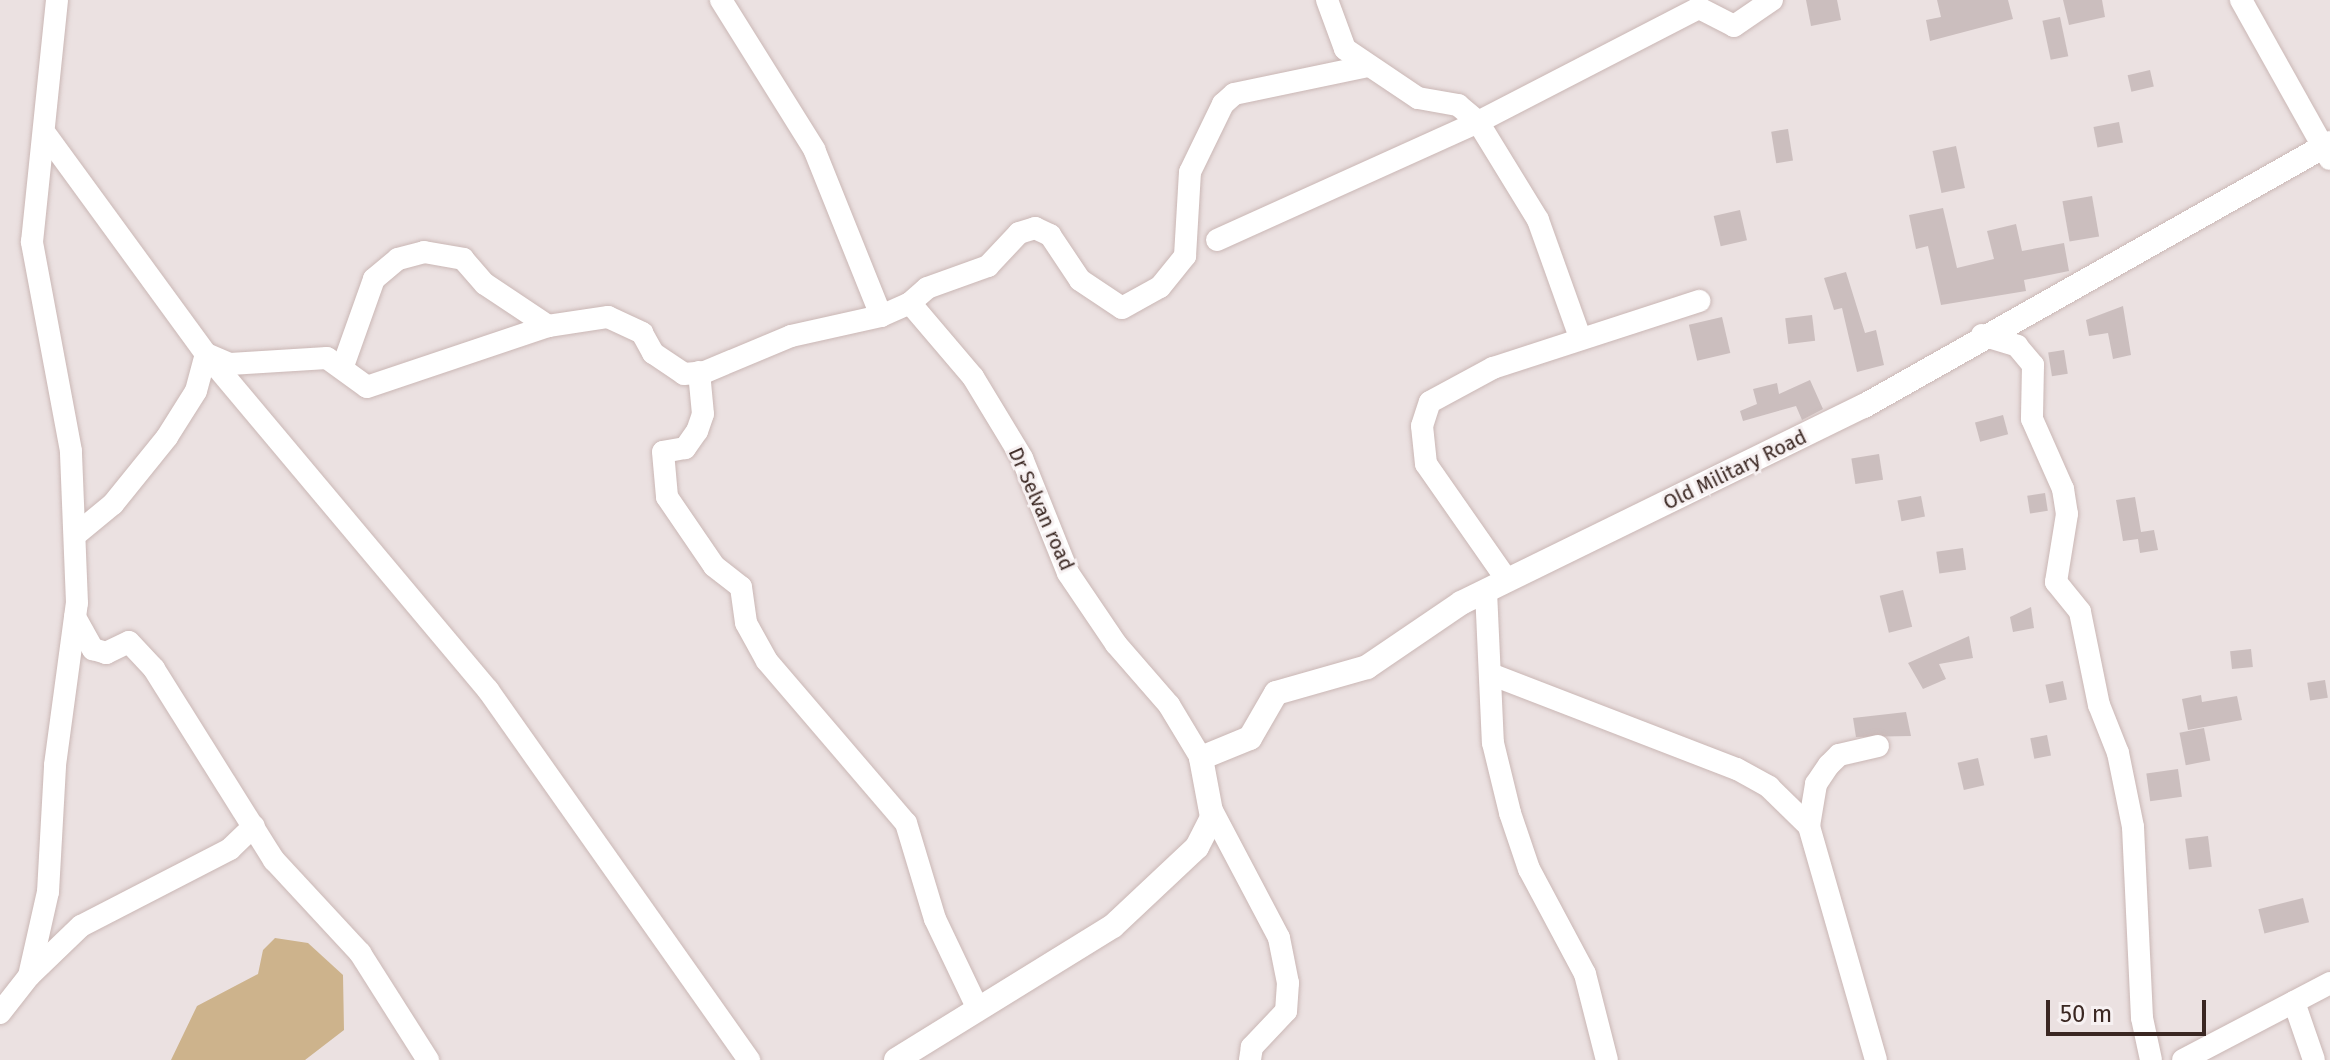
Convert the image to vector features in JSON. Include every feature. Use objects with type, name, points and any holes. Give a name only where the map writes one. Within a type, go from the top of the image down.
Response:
[{"type":"main road","name":"Old Military Road","points":[[1201,758],[1250,738],[1276,693],[1367,667],[1496,585],[1864,406],[1982,335],[2328,150]]},
{"type":"main road","points":[[896,1060],[1113,926],[1197,847],[1211,811],[1201,758]]},
{"type":"street","points":[[29,976],[48,892],[55,765],[75,617],[79,532],[71,451],[32,242],[47,136],[57,0]]},
{"type":"street","points":[[721,0],[814,149],[881,316]]},
{"type":"street","points":[[1327,0],[1345,49],[1418,98],[1458,105],[1478,122],[1538,220],[1580,337]]},
{"type":"street","points":[[1217,240],[1478,122],[1699,8],[1734,26],[1772,0]]},
{"type":"street","points":[[2241,0],[2328,150]]},
{"type":"street","points":[[206,354],[230,364],[327,358],[343,366],[367,387],[387,384],[548,326],[608,317],[628,323],[664,364],[684,374],[699,372],[791,336],[881,316],[910,303],[927,288],[988,266],[1019,233],[1035,228],[1050,235],[1080,280],[1122,308],[1160,287],[1185,256],[1190,172],[1223,104],[1234,94],[1368,66]]},
{"type":"street","points":[[47,136],[206,354],[488,690],[749,1060]]},
{"type":"street","points":[[343,366],[355,317],[374,279],[398,259],[424,252],[463,259],[485,284],[548,326]]},
{"type":"street","points":[[1607,1060],[1585,974],[1529,869],[1510,813],[1493,743],[1496,585],[1426,464],[1422,426],[1430,402],[1493,368],[1580,337],[1699,301]]},
{"type":"street","name":"Dr Selvan road","points":[[910,303],[973,377],[1022,458],[1068,573],[1116,644],[1169,705],[1201,758]]},
{"type":"street","points":[[1982,335],[2017,346],[2033,365],[2032,419],[2063,489],[2067,514],[2056,582],[2080,612],[2099,705],[2121,767],[2133,827],[2142,1018],[2151,1060]]},
{"type":"street","points":[[79,532],[113,504],[167,437],[196,391],[206,354]]},
{"type":"street","points":[[699,372],[703,414],[697,431],[685,448],[663,452],[667,497],[714,566],[741,587],[746,623],[767,661],[800,693],[906,823],[935,919],[978,1009]]},
{"type":"street","points":[[75,617],[93,649],[106,653],[129,642],[154,669],[274,860],[360,953],[428,1060]]},
{"type":"street","points":[[1493,675],[1737,769],[1769,787],[1809,826]]},
{"type":"street","points":[[1876,1060],[1809,826],[1816,784],[1829,765],[1839,755],[1878,746]]},
{"type":"street","points":[[1211,811],[1279,938],[1288,983],[1286,1011],[1252,1047],[1250,1060]]},
{"type":"street","points":[[0,1013],[29,976],[81,926],[230,849],[254,826]]},
{"type":"street","points":[[2183,1060],[2330,983]]},
{"type":"street","points":[[2294,1002],[2314,1060]]},
{"type":"shaded area","points":[[275,938],[308,943],[343,975],[344,1030],[305,1060],[171,1060],[197,1006],[258,974],[263,950]]},
{"type":"building","points":[[1806,0],[1837,0],[1841,20],[1811,26]]},
{"type":"building","points":[[1937,0],[2008,0],[2013,19],[1930,41],[1926,20],[1941,17]]},
{"type":"building","points":[[2063,0],[2102,0],[2105,17],[2069,25]]},
{"type":"building","points":[[2060,17],[2068,56],[2051,60],[2042,21]]},
{"type":"building","points":[[2150,70],[2154,87],[2131,92],[2128,75]]},
{"type":"building","points":[[2119,122],[2123,143],[2097,148],[2093,127]]},
{"type":"building","points":[[1788,129],[1793,161],[1776,163],[1771,132]]},
{"type":"building","points":[[1956,146],[1965,188],[1941,193],[1933,151]]},
{"type":"building","points":[[2092,196],[2099,236],[2070,242],[2062,201]]},
{"type":"building","points":[[1943,208],[1957,268],[1994,259],[1987,231],[2016,224],[2022,251],[2064,243],[2069,271],[2024,280],[2026,291],[1941,305],[1928,246],[1916,249],[1909,215]]},
{"type":"building","points":[[1740,210],[1747,240],[1721,246],[1714,216]]},
{"type":"building","points":[[1846,272],[1865,333],[1876,330],[1884,365],[1857,372],[1842,308],[1834,310],[1824,278]]},
{"type":"building","points":[[2123,306],[2131,355],[2113,359],[2108,333],[2089,336],[2086,320]]},
{"type":"building","points":[[1812,315],[1815,341],[1788,344],[1785,318]]},
{"type":"building","points":[[1722,317],[1730,353],[1697,361],[1689,325]]},
{"type":"building","points":[[2064,350],[2068,374],[2052,376],[2048,353]]},
{"type":"building","points":[[1810,380],[1823,409],[1802,420],[1796,406],[1743,421],[1740,411],[1757,404],[1753,389],[1777,383],[1779,394]]},
{"type":"building","points":[[2003,415],[2008,434],[1980,442],[1975,423]]},
{"type":"building","points":[[1879,454],[1883,480],[1855,484],[1851,458]]},
{"type":"building","points":[[2045,493],[2048,511],[2030,514],[2027,496]]},
{"type":"building","points":[[1921,496],[1925,517],[1901,521],[1897,501]]},
{"type":"building","points":[[2135,497],[2141,532],[2154,530],[2158,550],[2140,553],[2138,539],[2123,541],[2116,500]]},
{"type":"building","points":[[1963,548],[1966,570],[1939,574],[1936,552]]},
{"type":"building","points":[[1903,590],[1912,627],[1889,633],[1880,596]]},
{"type":"building","points":[[2031,607],[2034,628],[2013,632],[2010,617]]},
{"type":"building","points":[[1969,636],[1973,658],[1939,664],[1946,679],[1923,689],[1908,663]]},
{"type":"building","points":[[2251,649],[2253,667],[2232,669],[2230,651]]},
{"type":"building","points":[[2325,680],[2328,698],[2310,701],[2307,683]]},
{"type":"building","points":[[2063,681],[2067,700],[2049,703],[2045,685]]},
{"type":"building","points":[[2201,695],[2202,702],[2237,696],[2242,720],[2188,730],[2182,699]]},
{"type":"building","points":[[1906,712],[1911,736],[1856,737],[1853,718]]},
{"type":"building","points":[[2204,728],[2210,760],[2186,765],[2179,733]]},
{"type":"building","points":[[2047,735],[2051,756],[2034,759],[2030,738]]},
{"type":"building","points":[[1978,758],[1984,785],[1964,790],[1958,763]]},
{"type":"building","points":[[2178,769],[2182,797],[2150,801],[2146,773]]},
{"type":"building","points":[[2208,836],[2212,867],[2189,870],[2185,839]]},
{"type":"building","points":[[2303,898],[2309,922],[2264,933],[2258,909]]}]
